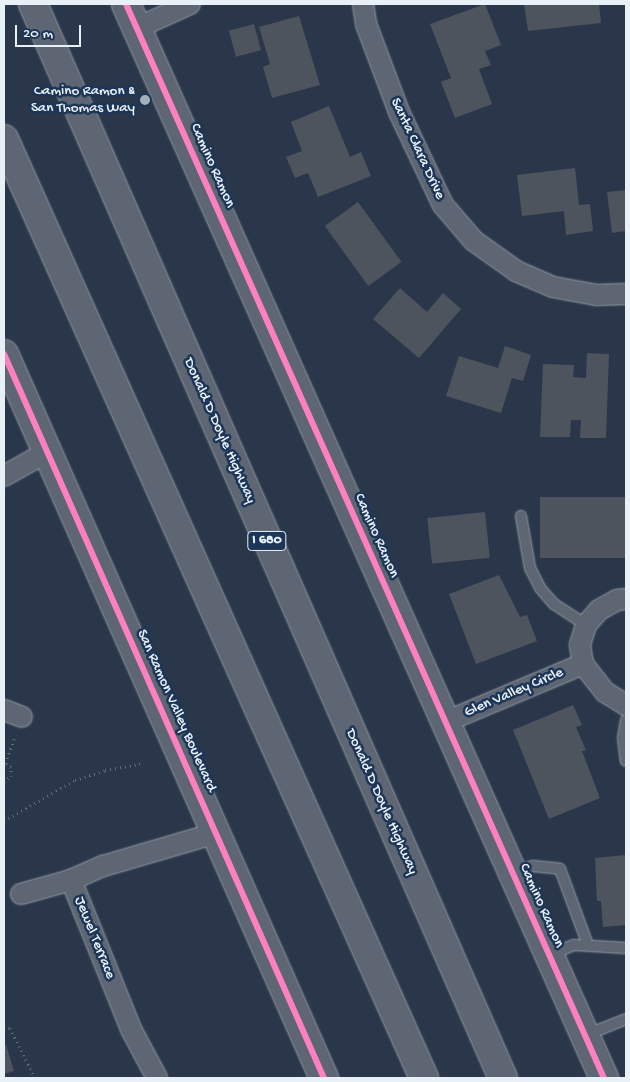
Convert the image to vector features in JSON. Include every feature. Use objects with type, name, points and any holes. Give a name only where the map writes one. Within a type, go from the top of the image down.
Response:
[{"type":"main road","name":"Donald D Doyle Highway","points":[[33,4],[503,1078]]},
{"type":"main road","name":"Camino Ramon","points":[[131,16],[604,1078]]},
{"type":"main road","points":[[4,139],[424,1078]]},
{"type":"main road","name":"San Ramon Valley Boulevard","points":[[4,354],[324,1078]]},
{"type":"street","points":[[131,16],[190,4]]},
{"type":"street","name":"Santa Clara Drive","points":[[363,4],[366,24],[398,112],[443,205],[474,241],[516,271],[553,287],[597,295],[626,294]]},
{"type":"street","points":[[4,476],[47,452]]},
{"type":"street","points":[[586,625],[599,610],[617,600],[626,599]]},
{"type":"street","name":"Glen Valley Circle","points":[[586,625],[580,645],[583,664],[605,692],[626,705]]},
{"type":"street","name":"Glen Valley Circle","points":[[445,722],[583,664]]},
{"type":"street","name":"Jewel Terrace","points":[[157,1078],[131,1029],[71,880],[103,866],[216,833]]},
{"type":"street","points":[[21,894],[71,880]]},
{"type":"lane","points":[[521,516],[530,568],[540,588],[554,604],[586,625]]},
{"type":"lane","points":[[626,720],[622,738],[626,761]]},
{"type":"lane","points":[[512,871],[533,866],[560,869],[588,945]]},
{"type":"lane","points":[[549,955],[574,945],[626,948]]},
{"type":"lane","points":[[585,1036],[626,1020]]},
{"type":"path","points":[[4,782],[10,776],[11,768],[5,763],[13,714]]},
{"type":"path","points":[[4,821],[75,780],[105,770],[140,764]]},
{"type":"path","points":[[4,1025],[10,1028],[35,1078]]},
{"type":"building","points":[[485,4],[501,45],[485,51],[491,65],[479,69],[492,104],[455,118],[441,82],[451,78],[430,24]]},
{"type":"building","points":[[524,4],[599,4],[601,23],[528,31]]},
{"type":"building","points":[[299,16],[320,85],[272,98],[263,67],[270,64],[259,27]]},
{"type":"building","points":[[254,24],[261,50],[236,57],[229,31]]},
{"type":"building","points":[[329,106],[350,157],[361,152],[371,176],[318,197],[308,173],[295,178],[286,157],[302,151],[291,122]]},
{"type":"building","points":[[575,168],[579,205],[590,204],[593,231],[566,235],[564,211],[522,216],[517,175]]},
{"type":"building","points":[[626,190],[626,231],[612,233],[607,192]]},
{"type":"building","points":[[358,202],[401,262],[368,286],[325,226]]},
{"type":"building","points":[[400,288],[427,312],[443,293],[461,309],[419,358],[373,319]]},
{"type":"building","points":[[505,346],[531,355],[523,381],[512,378],[501,413],[446,396],[459,356],[498,368]]},
{"type":"building","points":[[587,353],[609,354],[606,438],[580,438],[581,420],[571,420],[570,437],[540,437],[543,364],[574,365],[573,377],[586,378]]},
{"type":"building","points":[[540,497],[626,497],[626,558],[540,558]]},
{"type":"building","points":[[485,512],[490,558],[432,564],[427,518]]},
{"type":"building","points":[[499,575],[520,617],[527,615],[537,641],[476,664],[449,594]]},
{"type":"building","points":[[573,705],[582,725],[576,727],[586,750],[582,751],[600,798],[549,819],[513,730]]},
{"type":"building","points":[[626,855],[626,925],[603,927],[601,901],[597,901],[595,858]]},
{"type":"building","points":[[6,1045],[14,1071],[4,1074],[4,1046]]},
{"type":"cycle path","points":[[126,4],[604,1078]]},
{"type":"cycle path","points":[[4,354],[324,1078]]},
{"type":"place","name":"Camino Ramon & San Thomas Way","points":[[145,100]]}]
